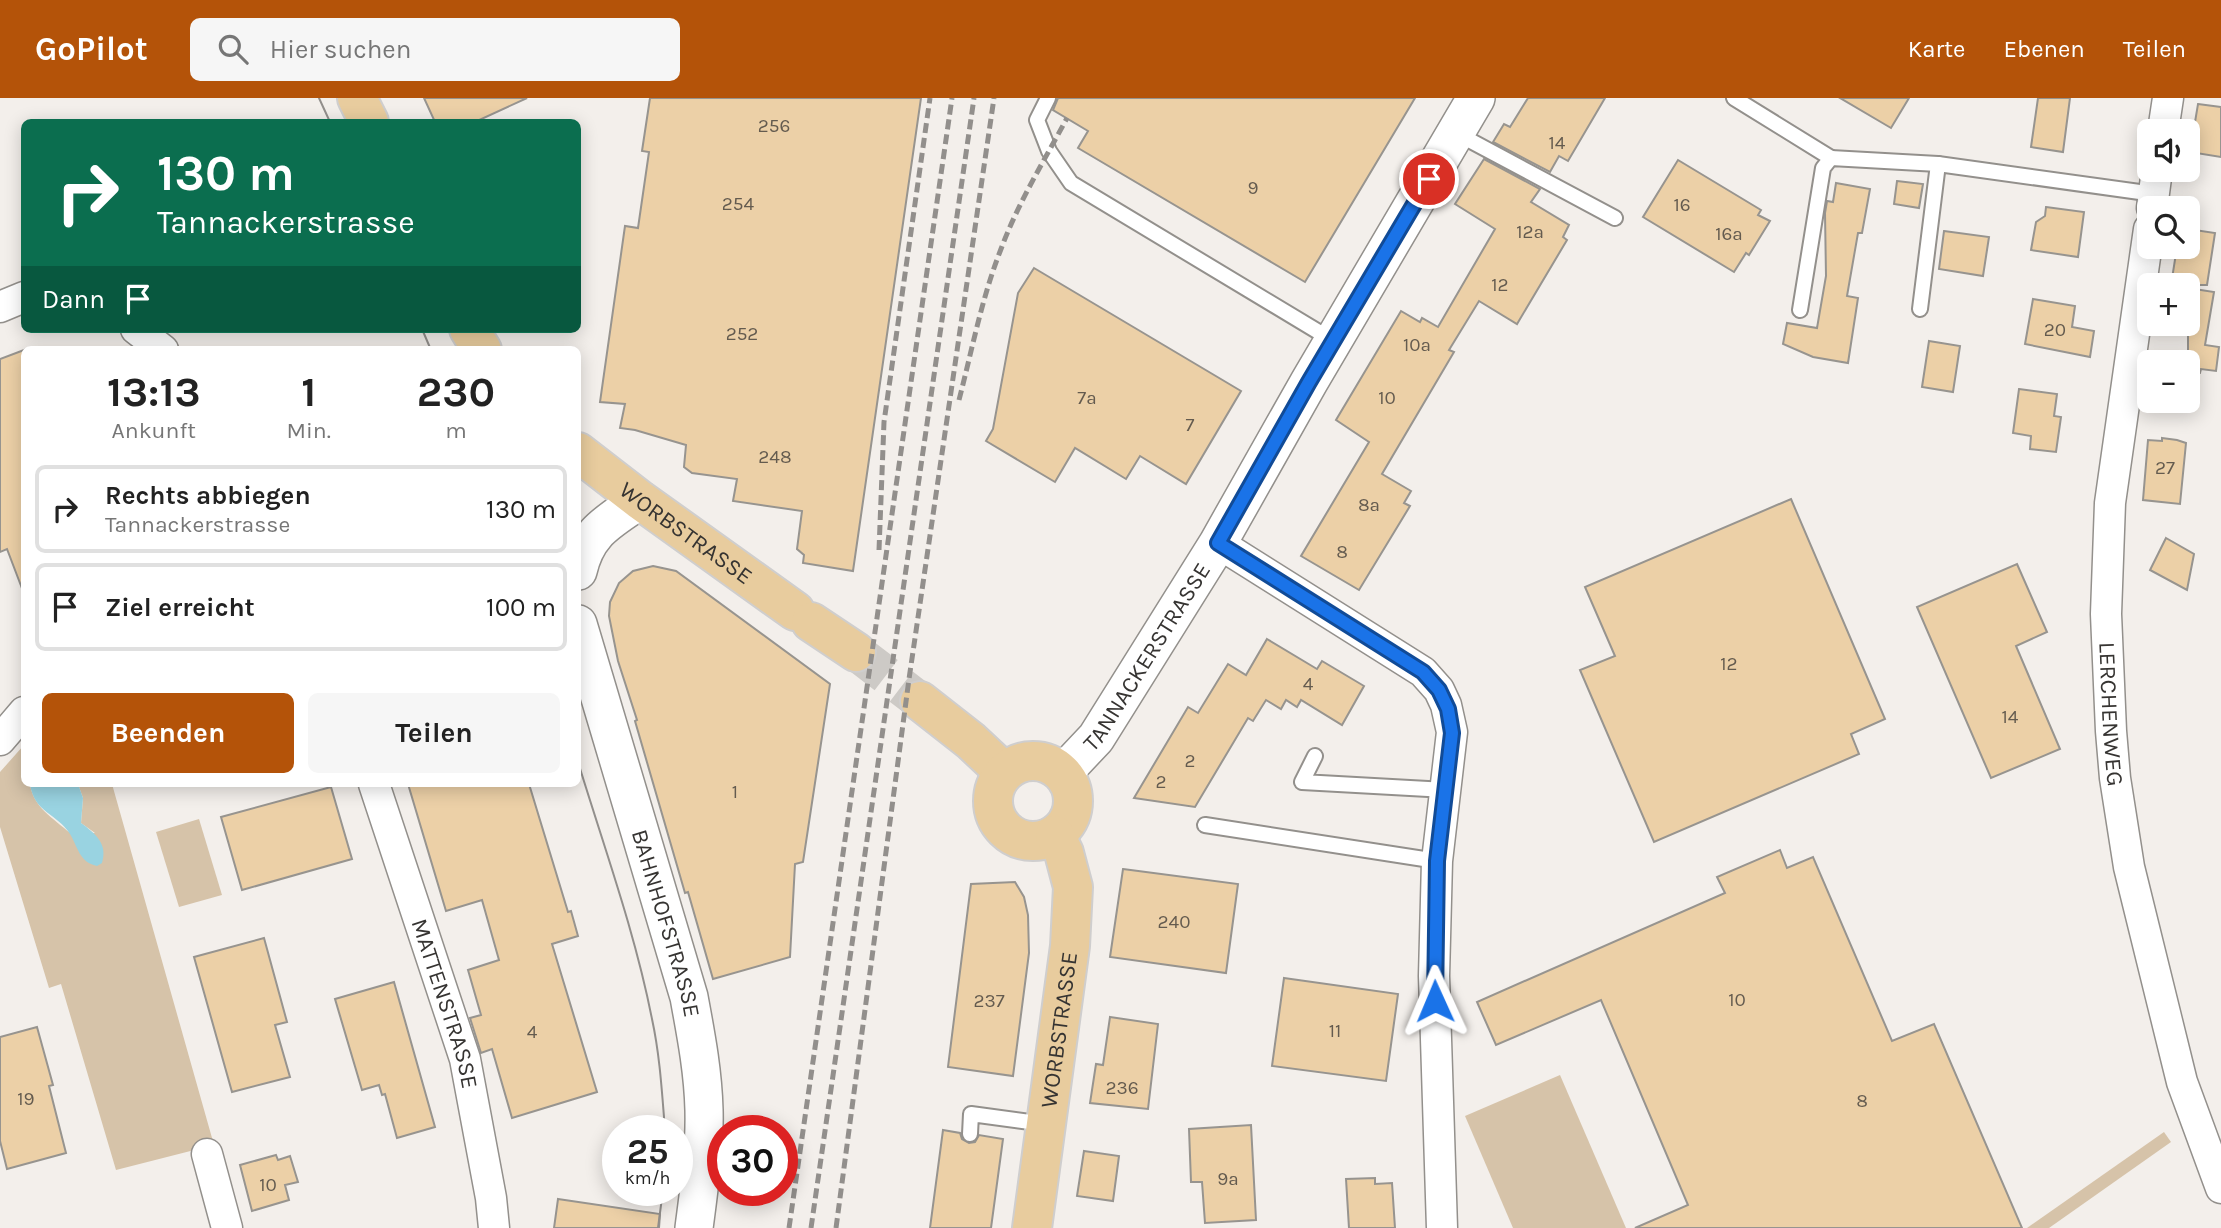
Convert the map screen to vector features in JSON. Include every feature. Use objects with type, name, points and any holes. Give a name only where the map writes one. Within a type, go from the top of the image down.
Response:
[{"type":"main road","points":[[357,98],[368,119]]},
{"type":"main road","name":"WORBSTRASSE","points":[[581,454],[639,500],[856,652]]},
{"type":"main road","points":[[920,701],[971,741],[1004,772]]},
{"type":"main road","points":[[1027,761],[1040,761],[1053,765],[1063,773],[1073,794],[1073,806],[1064,827],[1055,835],[1032,842],[1008,833],[994,813],[993,802],[993,791],[1004,772],[1027,761]]},
{"type":"main road","name":"WORBSTRASSE","points":[[1032,1228],[1072,915],[1073,887],[1069,868],[1055,835]]},
{"type":"street","name":"TANNACKERSTRASSE","points":[[1063,773],[1096,738],[1218,543],[1476,98]]},
{"type":"street","points":[[2165,119],[2168,98]]},
{"type":"street","name":"LERCHENWEG","points":[[2145,259],[2110,503],[2106,614],[2111,731],[2115,778],[2136,894],[2182,1082],[2221,1188]]},
{"type":"street","points":[[0,307],[21,298]]},
{"type":"street","points":[[141,333],[158,346]]},
{"type":"street","points":[[581,561],[586,544],[597,531],[639,500]]},
{"type":"street","points":[[1218,543],[1423,672],[1439,690],[1448,709],[1452,733],[1437,861],[1434,976],[1442,1228]]},
{"type":"street","name":"BAHNHOFSTRASSE","points":[[581,634],[690,1004],[701,1058],[704,1112],[702,1164],[694,1228]]},
{"type":"street","points":[[0,740],[21,716]]},
{"type":"street","name":"MATTENSTRASSE","points":[[375,787],[465,1059],[491,1198],[494,1228]]},
{"type":"street","points":[[206,1154],[227,1228]]},
{"type":"lane","points":[[1048,98],[1037,120],[1049,151],[1071,183],[1333,341]]},
{"type":"lane","points":[[1734,98],[1831,158],[1938,164],[2154,191]]},
{"type":"lane","points":[[1456,133],[1615,218]]},
{"type":"lane","points":[[1800,310],[1822,168],[1831,158]]},
{"type":"lane","points":[[1920,309],[1938,164]]},
{"type":"lane","points":[[1315,756],[1302,782],[1446,790]]},
{"type":"lane","points":[[1205,825],[1437,861]]},
{"type":"lane","points":[[970,1134],[971,1114],[1046,1124]]},
{"type":"shaded area","points":[[21,748],[21,787],[31,787],[39,806],[70,833],[95,833],[81,823],[83,798],[79,787],[113,787],[214,1145],[116,1170],[61,984],[49,988],[0,827],[0,772]]},
{"type":"shaded area","points":[[199,819],[222,895],[179,907],[156,832]]},
{"type":"shaded area","points":[[1560,1075],[1626,1228],[1513,1228],[1465,1116]]},
{"type":"shaded area","points":[[2164,1132],[2171,1142],[2049,1228],[2027,1228]]},
{"type":"water","points":[[31,787],[79,787],[83,798],[81,823],[96,835],[102,845],[102,863],[97,866],[86,861],[65,827],[41,807]]},
{"type":"building","points":[[424,98],[527,98],[482,119],[434,119]]},
{"type":"building","points":[[650,98],[921,98],[853,571],[803,563],[804,555],[797,549],[802,511],[733,501],[737,479],[692,473],[684,467],[686,445],[620,428],[625,404],[600,402],[625,226],[638,228],[649,152],[642,151]]},
{"type":"building","points":[[1058,98],[1415,98],[1305,282],[1078,148],[1088,131],[1053,110]]},
{"type":"building","points":[[1528,98],[1605,98],[1568,161],[1559,156],[1550,172],[1493,142],[1504,124],[1510,127]]},
{"type":"building","points":[[1840,98],[1909,98],[1891,128]]},
{"type":"building","points":[[2038,98],[2070,98],[2063,152],[2031,147]]},
{"type":"building","points":[[2198,104],[2221,107],[2221,157],[2200,154],[2200,119],[2196,119]]},
{"type":"building","points":[[1484,159],[1540,189],[1531,202],[1569,225],[1563,237],[1567,240],[1517,324],[1479,301],[1449,350],[1454,352],[1382,474],[1411,491],[1404,503],[1410,506],[1359,590],[1301,556],[1369,442],[1336,420],[1401,311],[1420,322],[1422,318],[1438,327],[1495,229],[1455,204]]},
{"type":"building","points":[[1678,160],[1761,210],[1758,215],[1770,221],[1749,255],[1746,253],[1734,272],[1643,217]]},
{"type":"building","points":[[1897,181],[1923,184],[1919,208],[1894,204]]},
{"type":"building","points":[[1836,183],[1870,189],[1862,233],[1858,233],[1847,296],[1858,298],[1848,363],[1813,357],[1783,344],[1787,323],[1817,328],[1826,276],[1825,213],[1827,201],[1833,202]]},
{"type":"building","points":[[2046,207],[2084,212],[2078,257],[2031,250],[2036,222],[2045,216]]},
{"type":"building","points":[[1944,231],[1989,237],[1983,276],[1939,269]]},
{"type":"building","points":[[2200,231],[2215,233],[2207,285],[2200,285],[2200,273],[2173,273],[2175,259],[2200,259]]},
{"type":"building","points":[[1034,268],[1241,391],[1186,484],[1140,456],[1126,479],[1075,448],[1055,482],[986,441],[993,429],[1018,293]]},
{"type":"building","points":[[2200,290],[2214,292],[2205,345],[2219,347],[2216,371],[2201,369],[2200,373],[2200,350],[2188,350],[2188,336],[2200,336]]},
{"type":"building","points":[[2033,299],[2075,306],[2072,327],[2094,331],[2090,357],[2025,344]]},
{"type":"building","points":[[1929,341],[1960,346],[1953,392],[1922,387]]},
{"type":"building","points":[[21,351],[21,586],[7,549],[0,552],[0,359]]},
{"type":"building","points":[[2019,389],[2057,394],[2054,416],[2061,417],[2056,452],[2030,449],[2031,436],[2013,433]]},
{"type":"building","points":[[2162,438],[2186,443],[2180,504],[2143,500],[2148,440],[2162,441]]},
{"type":"building","points":[[1791,499],[1885,719],[1851,734],[1859,754],[1654,842],[1580,670],[1615,656],[1585,587]]},
{"type":"building","points":[[2166,538],[2194,554],[2187,590],[2150,570]]},
{"type":"building","points":[[2017,564],[2047,632],[2016,646],[2060,749],[1991,778],[1917,607]]},
{"type":"building","points":[[653,566],[676,571],[830,684],[803,862],[795,864],[790,957],[713,979],[635,721],[637,720],[618,661],[609,616],[610,602],[619,583],[633,571]]},
{"type":"building","points":[[1267,639],[1317,669],[1322,661],[1364,686],[1342,725],[1301,700],[1297,707],[1286,700],[1281,709],[1266,700],[1253,721],[1248,718],[1195,807],[1134,798],[1188,707],[1198,713],[1228,664],[1246,675]]},
{"type":"building","points":[[331,787],[352,859],[242,890],[221,817]]},
{"type":"building","points":[[409,787],[530,787],[568,912],[571,911],[578,936],[552,944],[597,1092],[512,1118],[492,1049],[481,1053],[470,1018],[481,1015],[468,970],[499,960],[482,900],[446,911]]},
{"type":"building","points":[[1780,850],[1787,868],[1813,857],[1892,1041],[1934,1024],[2022,1228],[1635,1228],[1688,1205],[1601,1000],[1496,1045],[1477,1002],[1725,893],[1717,877]]},
{"type":"building","points":[[1123,869],[1238,884],[1226,973],[1110,957]]},
{"type":"building","points":[[1015,882],[1024,897],[1028,915],[1029,953],[1013,1076],[948,1067],[971,884]]},
{"type":"building","points":[[264,938],[287,1022],[275,1025],[290,1077],[232,1092],[194,957]]},
{"type":"building","points":[[1284,978],[1398,994],[1386,1081],[1272,1066]]},
{"type":"building","points":[[394,982],[435,1127],[397,1138],[385,1094],[382,1095],[379,1085],[362,1090],[335,999]]},
{"type":"building","points":[[1110,1017],[1158,1024],[1148,1109],[1090,1103],[1096,1064],[1103,1065]]},
{"type":"building","points":[[37,1027],[53,1085],[49,1086],[66,1153],[7,1169],[0,1141],[0,1037]]},
{"type":"building","points":[[1251,1125],[1256,1220],[1205,1223],[1202,1182],[1191,1182],[1189,1129]]},
{"type":"building","points":[[943,1130],[960,1133],[962,1139],[969,1143],[975,1142],[979,1135],[1003,1139],[991,1228],[930,1228]]},
{"type":"building","points":[[1084,1151],[1119,1156],[1113,1201],[1077,1196]]},
{"type":"building","points":[[276,1155],[278,1160],[290,1156],[298,1182],[285,1185],[289,1200],[252,1211],[240,1165]]},
{"type":"building","points":[[1375,1178],[1375,1184],[1392,1183],[1395,1228],[1349,1228],[1346,1179]]},
{"type":"building","points":[[558,1199],[660,1214],[659,1228],[554,1228]]},
{"type":"tunnel","points":[[856,652],[920,701]]},
{"type":"tram line","points":[[319,98],[329,119]]},
{"type":"tram line","points":[[424,333],[429,346]]},
{"type":"tram line","points":[[581,772],[645,986],[657,1047],[664,1115]]},
{"type":"tram line","points":[[658,1228],[661,1206]]},
{"type":"railway","points":[[879,550],[884,422],[930,98]]},
{"type":"railway","points":[[789,1228],[952,98]]},
{"type":"railway","points":[[811,1228],[974,98]]},
{"type":"railway","points":[[836,1228],[909,679],[994,98]]},
{"type":"railway","points":[[959,400],[994,267],[1023,199],[1067,118]]},
{"type":"route","points":[[1429,179],[1218,543],[1423,672],[1439,690],[1448,709],[1452,733],[1437,861],[1435,1001]]}]
